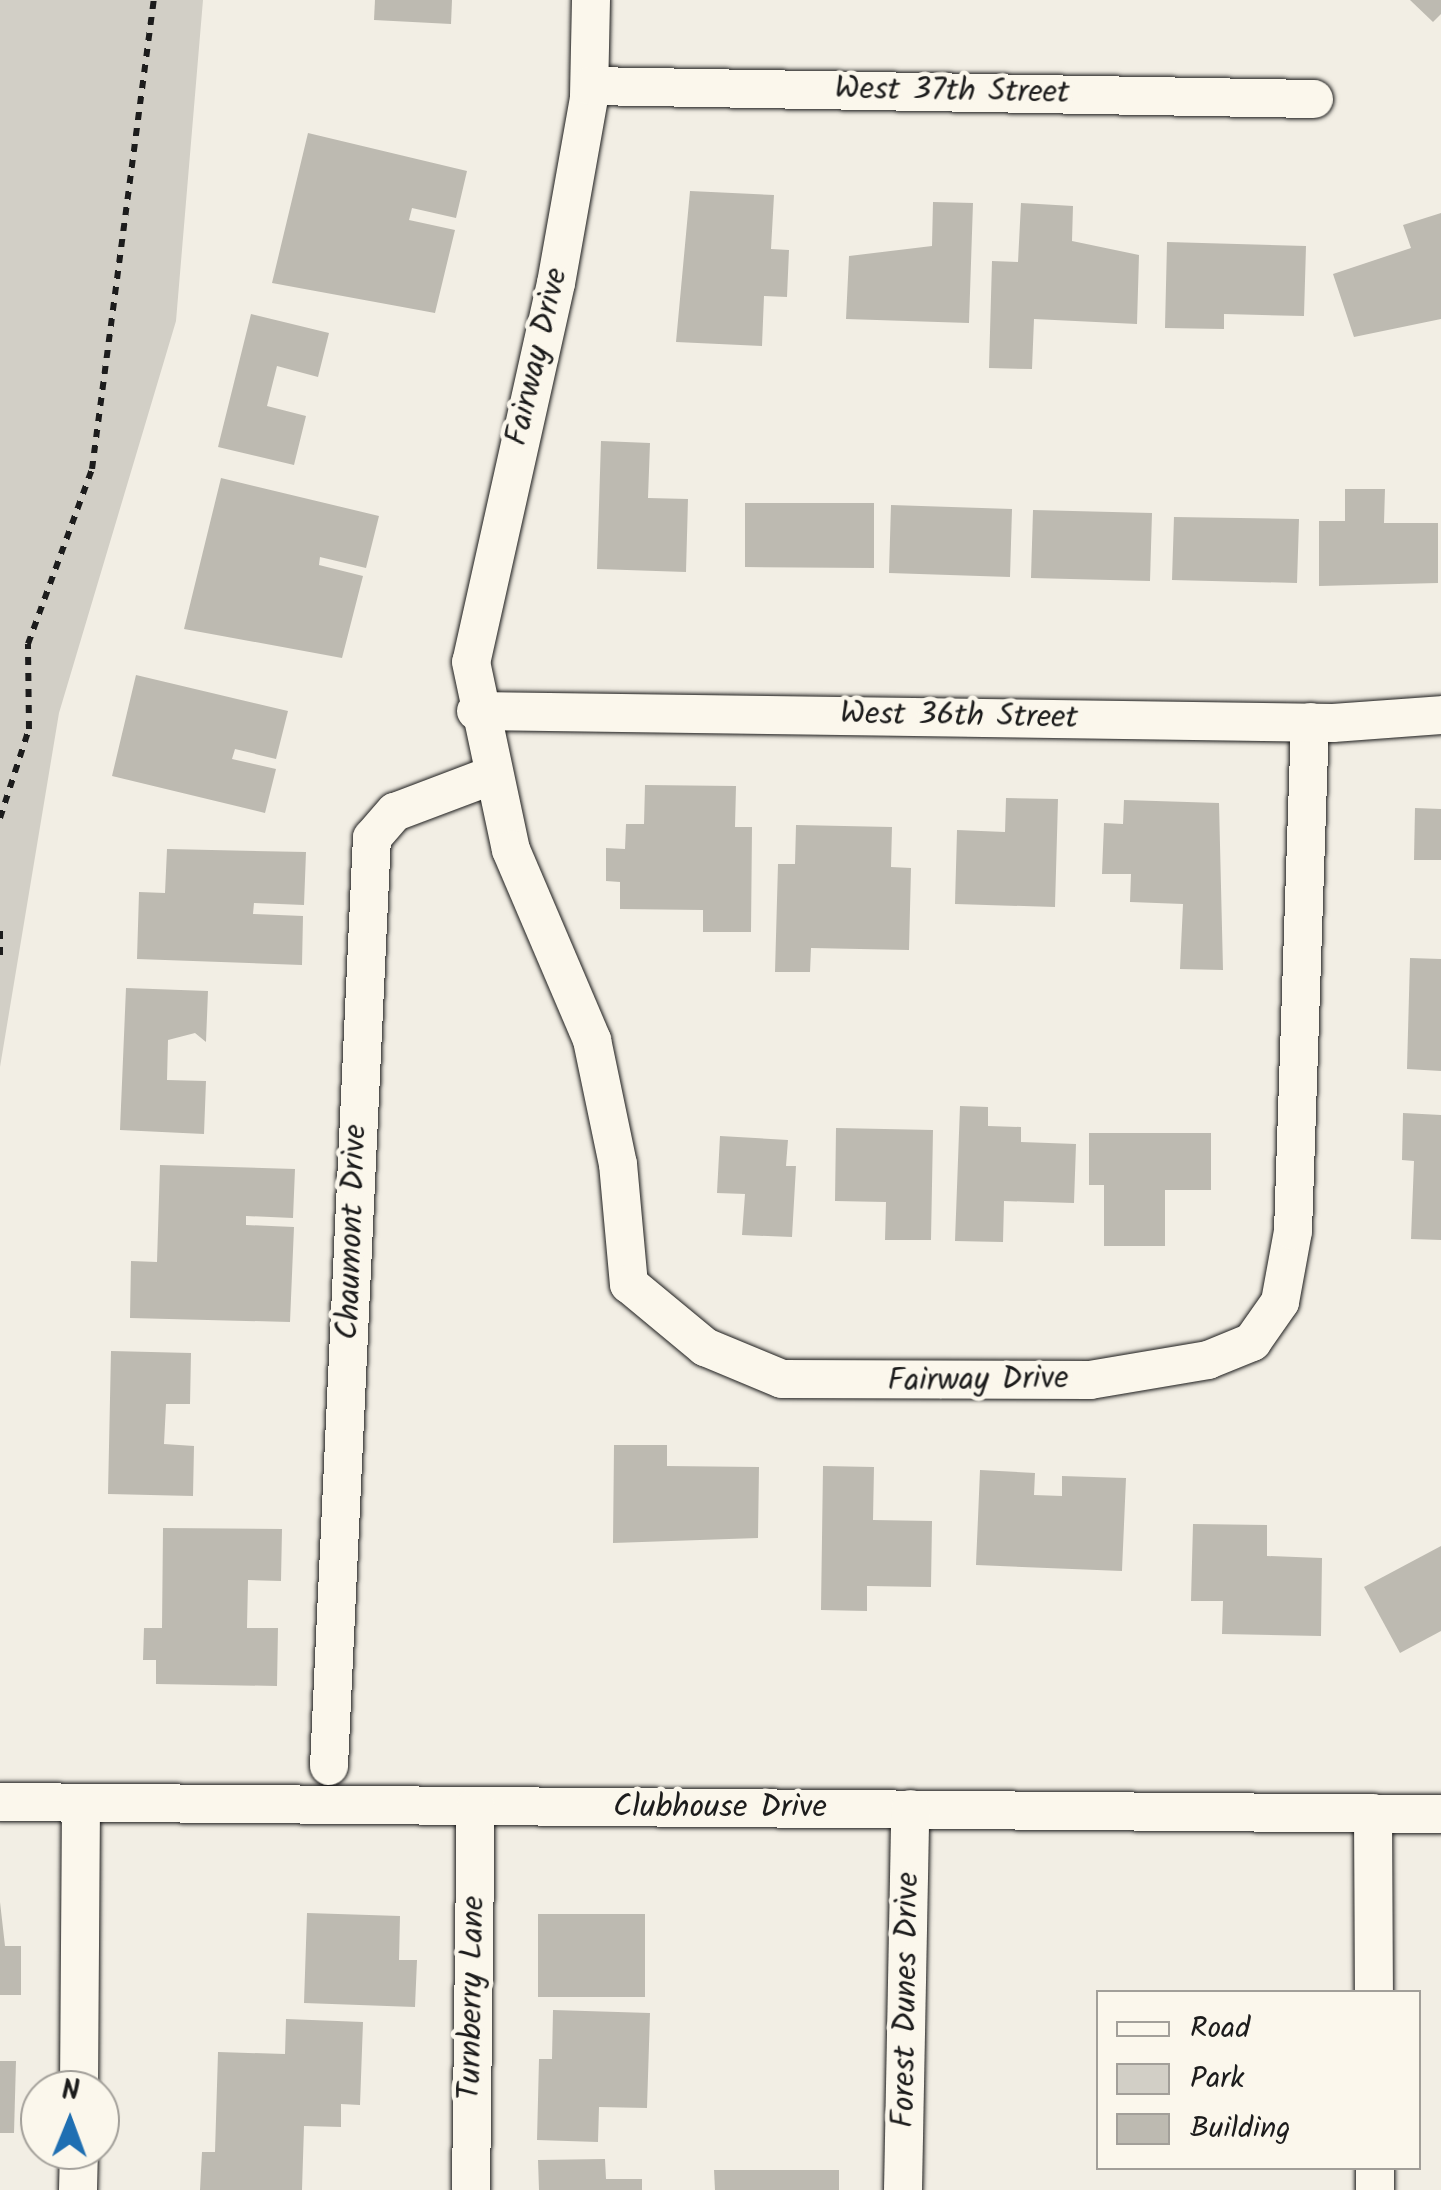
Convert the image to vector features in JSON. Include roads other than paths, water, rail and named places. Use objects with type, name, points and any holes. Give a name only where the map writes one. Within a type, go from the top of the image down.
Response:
[{"type":"street","name":"Fairway Drive","points":[[591,0],[590,86],[547,330],[471,662],[476,711],[512,850],[592,1040],[618,1164],[629,1284],[705,1347],[782,1379],[1090,1380],[1223,1354],[1252,1342],[1280,1302],[1293,1231],[1310,722]]},
{"type":"street","name":"West 37th Street","points":[[590,86],[1314,98]]},
{"type":"street","name":"West 36th Street","points":[[476,711],[1310,722],[1441,715]]},
{"type":"street","name":"Chaumont Drive","points":[[328,1766],[372,838],[395,812],[492,775]]},
{"type":"street","name":"Clubhouse Drive","points":[[0,1802],[1441,1814]]},
{"type":"street","points":[[79,2070],[81,1803]]},
{"type":"street","name":"Turnberry Lane","points":[[471,2190],[476,1806]]},
{"type":"street","name":"Forest Dunes Drive","points":[[903,2190],[910,1810]]},
{"type":"street","points":[[1373,1813],[1374,1990]]}]
